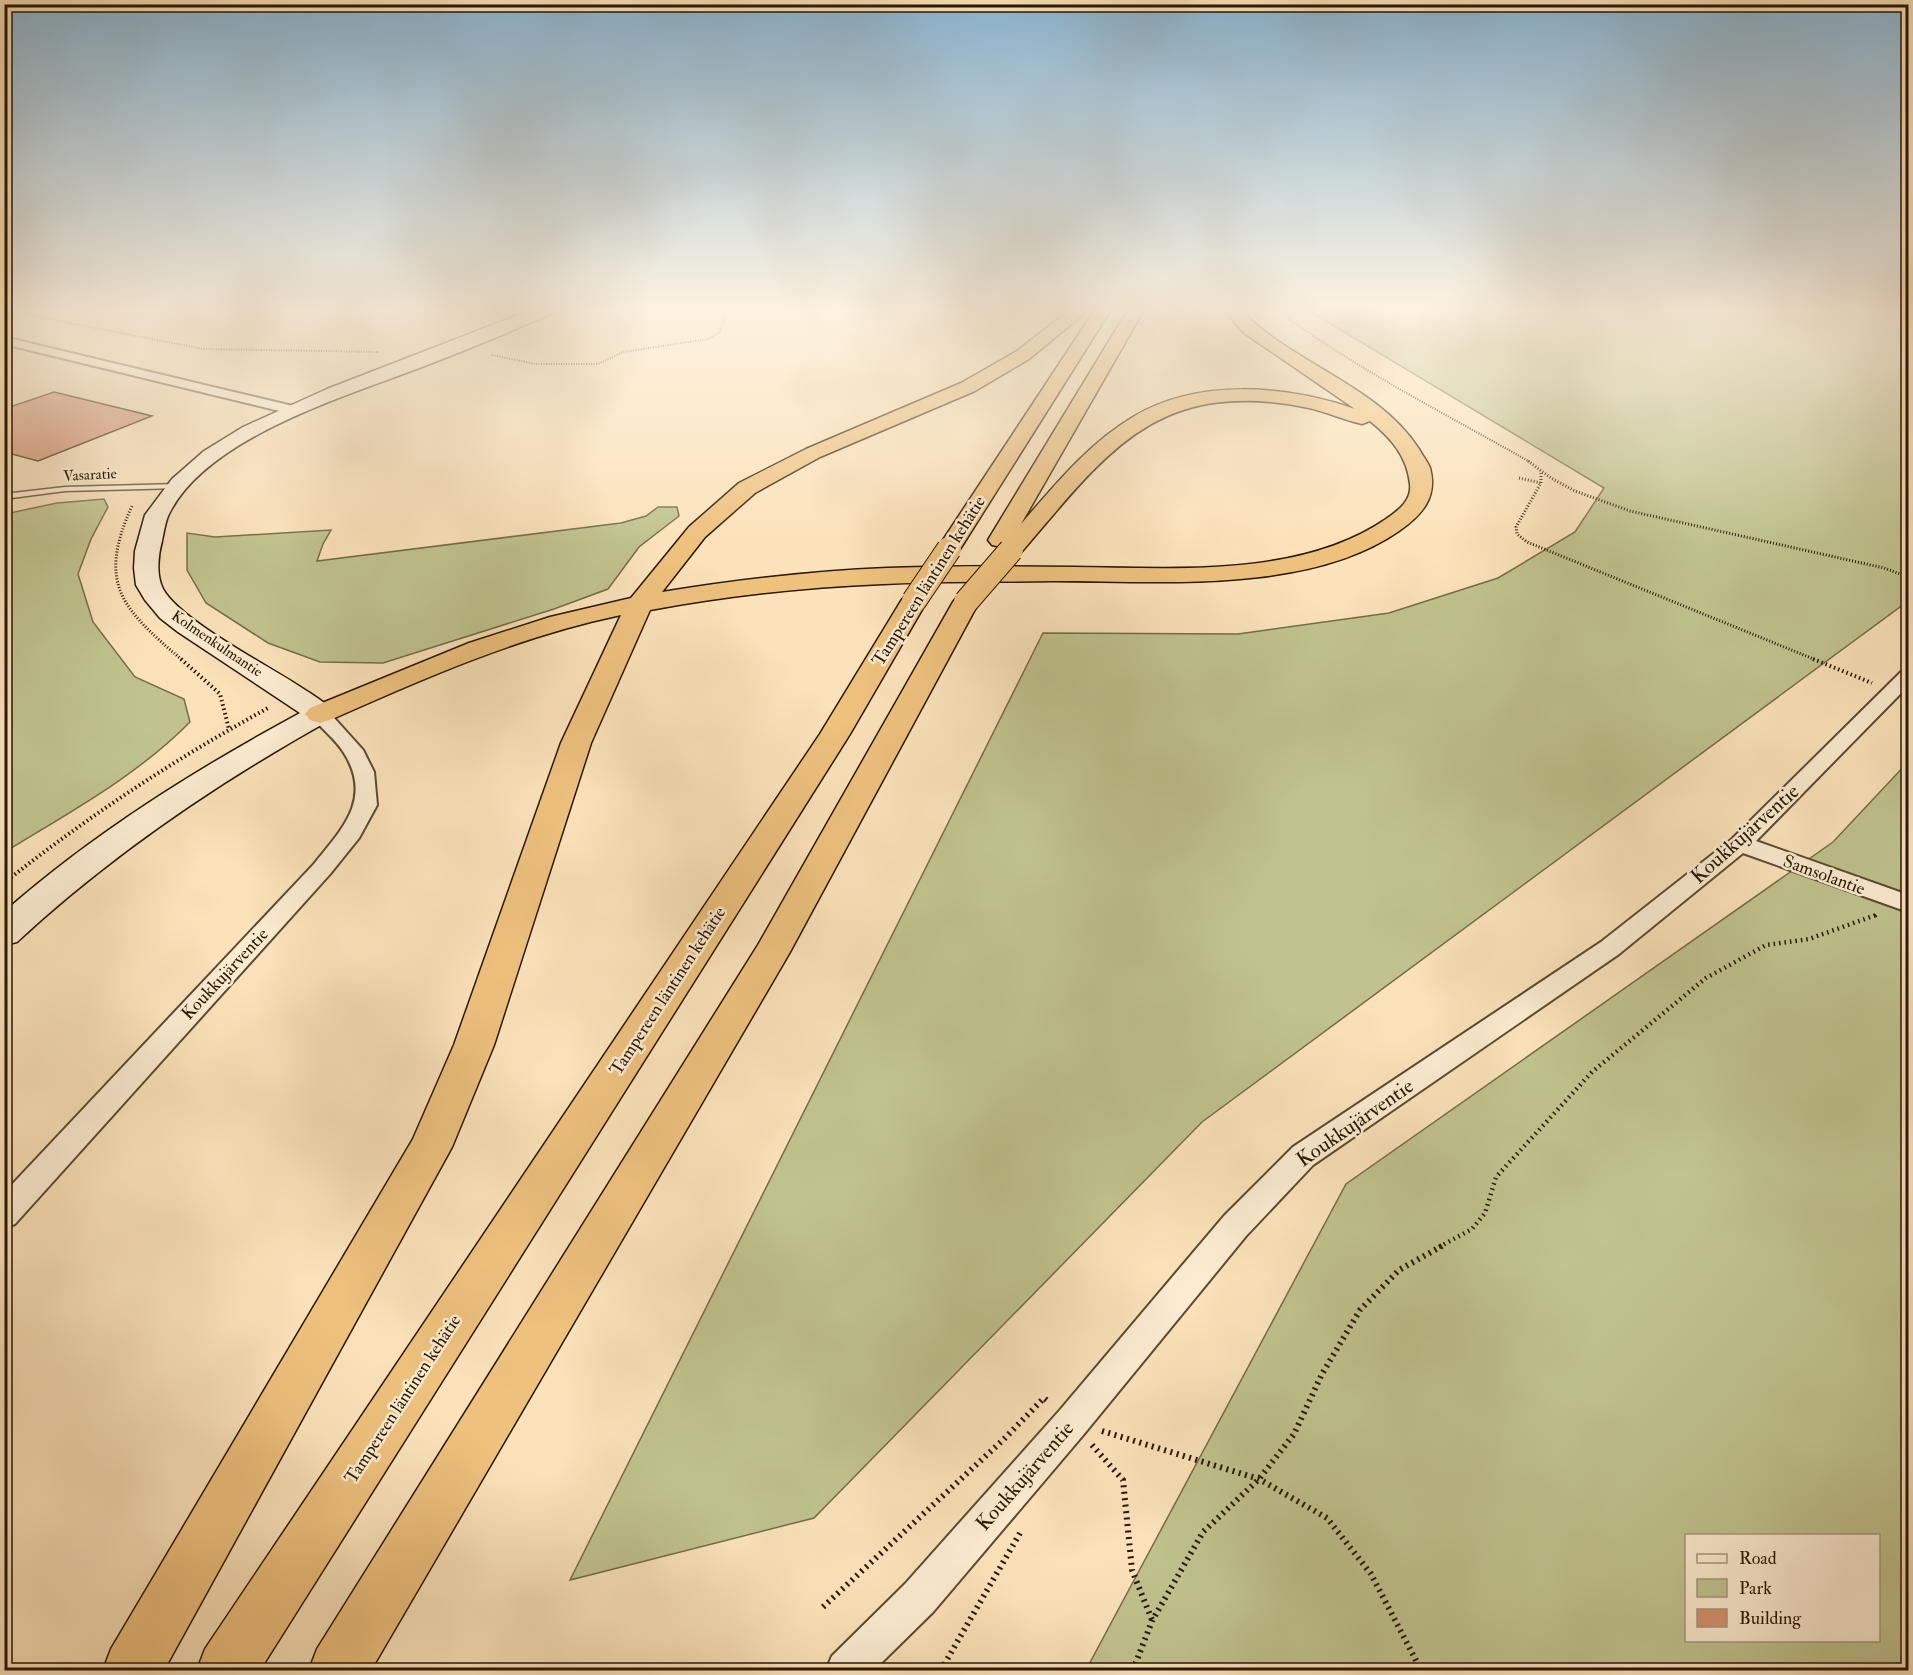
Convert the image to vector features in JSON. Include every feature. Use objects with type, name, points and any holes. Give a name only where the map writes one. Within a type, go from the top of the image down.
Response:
[{"type":"highway","points":[[132,1671],[431,1147],[474,1045],[576,743],[640,603],[697,532],[747,488],[813,453],[969,386]]},
{"type":"highway","name":"Tampereen läntinen kehätie","points":[[226,1671],[829,744],[914,602],[1054,386]]},
{"type":"highway","points":[[338,1671],[772,952],[966,602],[1003,550],[1094,386]]},
{"type":"highway","points":[[320,714],[443,661],[497,642],[640,603],[810,580],[884,576],[1184,573],[1265,567],[1320,557],[1379,536],[1400,521],[1419,500],[1422,489],[1419,467],[1406,444],[1369,410],[1334,386]]},
{"type":"highway","points":[[1003,550],[1123,434],[1141,420],[1181,405],[1214,398],[1288,399],[1330,407],[1394,431]]},
{"type":"street","points":[[194,386],[292,410]]},
{"type":"street","name":"Kolmenkulmantie","points":[[320,714],[172,615],[153,593],[145,570],[148,535],[154,517],[166,498],[224,447],[292,410],[354,386]]},
{"type":"street","name":"Koukkujärventie","points":[[846,1671],[920,1598],[1072,1422],[1235,1227],[1303,1156],[1610,948],[1740,844],[1900,684]]},
{"type":"street","points":[[4,933],[85,863],[166,803],[242,756],[320,714]]},
{"type":"street","name":"Koukkujärventie","points":[[4,1215],[322,869],[351,833],[366,805],[363,772],[353,750],[320,714]]},
{"type":"street","name":"Samsolantie","points":[[1740,844],[1899,901]]},
{"type":"lane","name":"Vasaratie","points":[[4,497],[65,489],[178,486]]},
{"type":"path","points":[[1396,386],[1530,462],[1541,473],[1591,499],[1670,520],[1884,568],[1908,577]]},
{"type":"path","points":[[1541,473],[1541,483],[1516,526],[1517,534],[1527,542],[1900,684]]},
{"type":"path","points":[[1519,478],[1541,483]]},
{"type":"path","points":[[143,487],[128,514],[114,550],[112,568],[122,596],[138,621],[220,694],[229,729]]},
{"type":"path","points":[[4,883],[110,804],[229,729],[294,695]]},
{"type":"path","points":[[1133,1671],[1152,1621],[1203,1532],[1259,1479],[1294,1434],[1322,1374],[1360,1310],[1399,1270],[1472,1229],[1485,1213],[1496,1178],[1592,1072],[1706,978],[1766,945],[1809,939],[1874,917],[1899,901]]},
{"type":"path","points":[[823,1607],[1004,1439],[1044,1398],[1072,1422],[1123,1480],[1132,1570],[1152,1621]]},
{"type":"path","points":[[1072,1422],[1259,1479],[1327,1518],[1371,1574],[1421,1671]]},
{"type":"path","points":[[941,1671],[1025,1524]]},
{"type":"green space","points":[[1434,386],[1908,386],[1908,601],[1202,1122],[814,1518],[570,1580],[1043,633],[1238,634],[1389,613],[1498,578],[1575,532],[1604,488]]},
{"type":"green space","points":[[104,499],[108,507],[91,539],[78,574],[93,622],[135,677],[184,699],[190,722],[148,760],[125,777],[5,852],[5,514],[57,503]]},
{"type":"green space","points":[[658,507],[677,507],[679,516],[639,547],[608,589],[554,609],[383,663],[320,662],[268,643],[206,603],[187,570],[187,533],[215,537],[331,530],[317,561],[621,523],[646,516]]},
{"type":"green space","points":[[1908,762],[1908,1670],[1086,1670],[1346,1184],[1833,842]]},
{"type":"building","points":[[54,392],[152,416],[38,461],[4,452],[4,409]]}]
